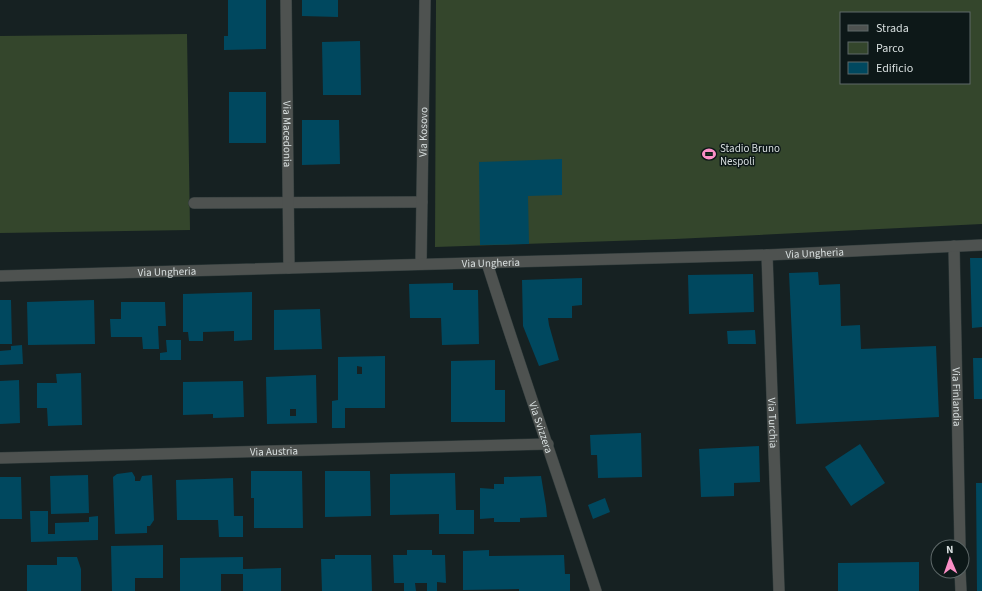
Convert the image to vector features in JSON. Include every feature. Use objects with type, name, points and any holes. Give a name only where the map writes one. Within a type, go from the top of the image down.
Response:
[{"type":"street","name":"Via Macedonia","points":[[286,0],[289,268]]},
{"type":"street","name":"Via Kosovo","points":[[421,264],[425,0]]},
{"type":"street","points":[[194,202],[422,202]]},
{"type":"street","name":"Via Ungheria","points":[[0,276],[767,255],[982,245]]},
{"type":"street","name":"Via Finlandia","points":[[954,246],[960,539]]},
{"type":"street","name":"Via Turchia","points":[[767,255],[779,591]]},
{"type":"street","name":"Via Svizzera","points":[[487,263],[596,591]]},
{"type":"street","name":"Via Austria","points":[[0,458],[548,444]]},
{"type":"street","points":[[960,579],[961,591]]},
{"type":"green space","name":"Stadio Bruno Nespoli","points":[[436,0],[982,0],[982,224],[675,239],[435,247]]},
{"type":"green space","points":[[187,34],[190,230],[0,233],[0,36]]},
{"type":"building","points":[[228,0],[266,0],[266,49],[224,50],[224,36],[228,36]]},
{"type":"building","points":[[302,0],[338,0],[338,17],[302,16]]},
{"type":"building","points":[[360,41],[361,95],[323,95],[322,42]]},
{"type":"building","points":[[229,92],[266,92],[266,143],[229,143]]},
{"type":"building","points":[[302,120],[339,120],[340,164],[302,165]]},
{"type":"building","points":[[562,159],[562,195],[528,196],[529,244],[480,245],[479,162]]},
{"type":"building","points":[[970,258],[982,258],[982,327],[972,328]]},
{"type":"building","points":[[818,272],[819,285],[840,284],[841,326],[860,325],[861,349],[936,346],[939,417],[796,424],[789,273]]},
{"type":"building","points":[[753,274],[754,312],[689,314],[688,275]]},
{"type":"building","points":[[582,278],[582,305],[572,306],[572,318],[548,318],[559,360],[539,366],[523,326],[522,280]]},
{"type":"building","points":[[453,283],[453,290],[478,290],[479,344],[442,345],[441,318],[410,318],[409,284]]},
{"type":"building","points":[[252,292],[252,340],[234,341],[234,331],[203,332],[203,341],[189,341],[188,332],[183,332],[183,294]]},
{"type":"building","points":[[0,300],[11,300],[12,344],[0,344]]},
{"type":"building","points":[[94,300],[95,344],[28,345],[27,302]]},
{"type":"building","points":[[121,302],[165,302],[166,326],[158,326],[159,349],[143,349],[142,337],[111,337],[110,319],[121,319]]},
{"type":"building","points":[[320,309],[322,349],[274,350],[274,310]]},
{"type":"building","points":[[755,330],[756,344],[728,344],[727,331]]},
{"type":"building","points":[[166,340],[181,340],[181,360],[160,360],[160,353],[167,352]]},
{"type":"building","points":[[22,345],[23,364],[0,365],[0,351],[11,350],[11,346]]},
{"type":"building","points":[[385,356],[385,408],[345,408],[345,428],[332,428],[332,401],[338,400],[338,357]],"holes":[[[357,366],[362,367],[362,374],[357,374]]]},
{"type":"building","points":[[973,358],[982,358],[982,399],[974,399]]},
{"type":"building","points":[[495,360],[495,390],[505,390],[505,422],[451,422],[451,361]]},
{"type":"building","points":[[81,373],[82,425],[48,426],[47,408],[37,408],[37,383],[57,383],[56,374]]},
{"type":"building","points":[[316,375],[317,423],[267,424],[266,377]],"holes":[[[290,409],[296,409],[296,416],[290,416]]]},
{"type":"building","points":[[19,380],[20,423],[0,424],[0,381]]},
{"type":"building","points":[[243,381],[244,417],[213,418],[213,414],[183,415],[183,382]]},
{"type":"building","points":[[641,433],[642,477],[598,478],[597,455],[591,455],[590,435]]},
{"type":"building","points":[[860,444],[885,483],[851,506],[825,467]]},
{"type":"building","points":[[759,446],[760,482],[734,483],[734,496],[701,497],[699,449]]},
{"type":"building","points":[[251,471],[302,471],[303,528],[254,528],[254,498],[251,498]]},
{"type":"building","points":[[325,471],[370,471],[371,516],[325,517]]},
{"type":"building","points":[[132,472],[135,477],[135,481],[140,481],[142,476],[152,475],[154,520],[150,526],[147,526],[147,533],[115,534],[113,477],[117,474]]},
{"type":"building","points":[[455,473],[456,510],[474,510],[474,534],[439,534],[439,514],[390,515],[390,474]]},
{"type":"building","points":[[88,475],[89,513],[51,514],[50,476]]},
{"type":"building","points":[[541,476],[547,517],[520,518],[520,522],[494,522],[494,518],[480,519],[480,488],[494,489],[494,484],[504,484],[504,477]]},
{"type":"building","points":[[0,477],[21,477],[22,519],[0,519]]},
{"type":"building","points":[[233,478],[234,516],[243,516],[243,537],[219,537],[218,520],[177,520],[176,480]]},
{"type":"building","points":[[976,483],[982,483],[982,591],[977,591]]},
{"type":"building","points":[[605,498],[610,512],[593,519],[588,505]]},
{"type":"building","points":[[30,511],[48,511],[48,534],[55,534],[55,523],[89,522],[89,517],[98,516],[98,540],[31,542]]},
{"type":"building","points":[[163,545],[163,578],[135,578],[135,591],[112,591],[111,546]]},
{"type":"building","points":[[407,550],[432,550],[432,555],[445,555],[446,583],[437,582],[437,591],[427,591],[427,583],[415,583],[416,591],[404,591],[404,583],[394,583],[393,555],[407,555]]},
{"type":"building","points":[[489,550],[489,556],[564,555],[565,574],[570,574],[570,591],[519,591],[519,589],[463,590],[463,551]]},
{"type":"building","points":[[335,555],[371,555],[372,591],[322,591],[321,559],[335,559]]},
{"type":"building","points":[[57,557],[77,557],[81,569],[81,591],[27,591],[27,565],[57,565]]},
{"type":"building","points":[[243,557],[243,569],[281,568],[281,591],[243,591],[243,574],[221,574],[221,591],[180,591],[180,558]]},
{"type":"building","points":[[919,562],[919,591],[838,591],[838,563]]},
{"type":"place","name":"Stadio Bruno Nespoli","points":[[709,154]]}]
